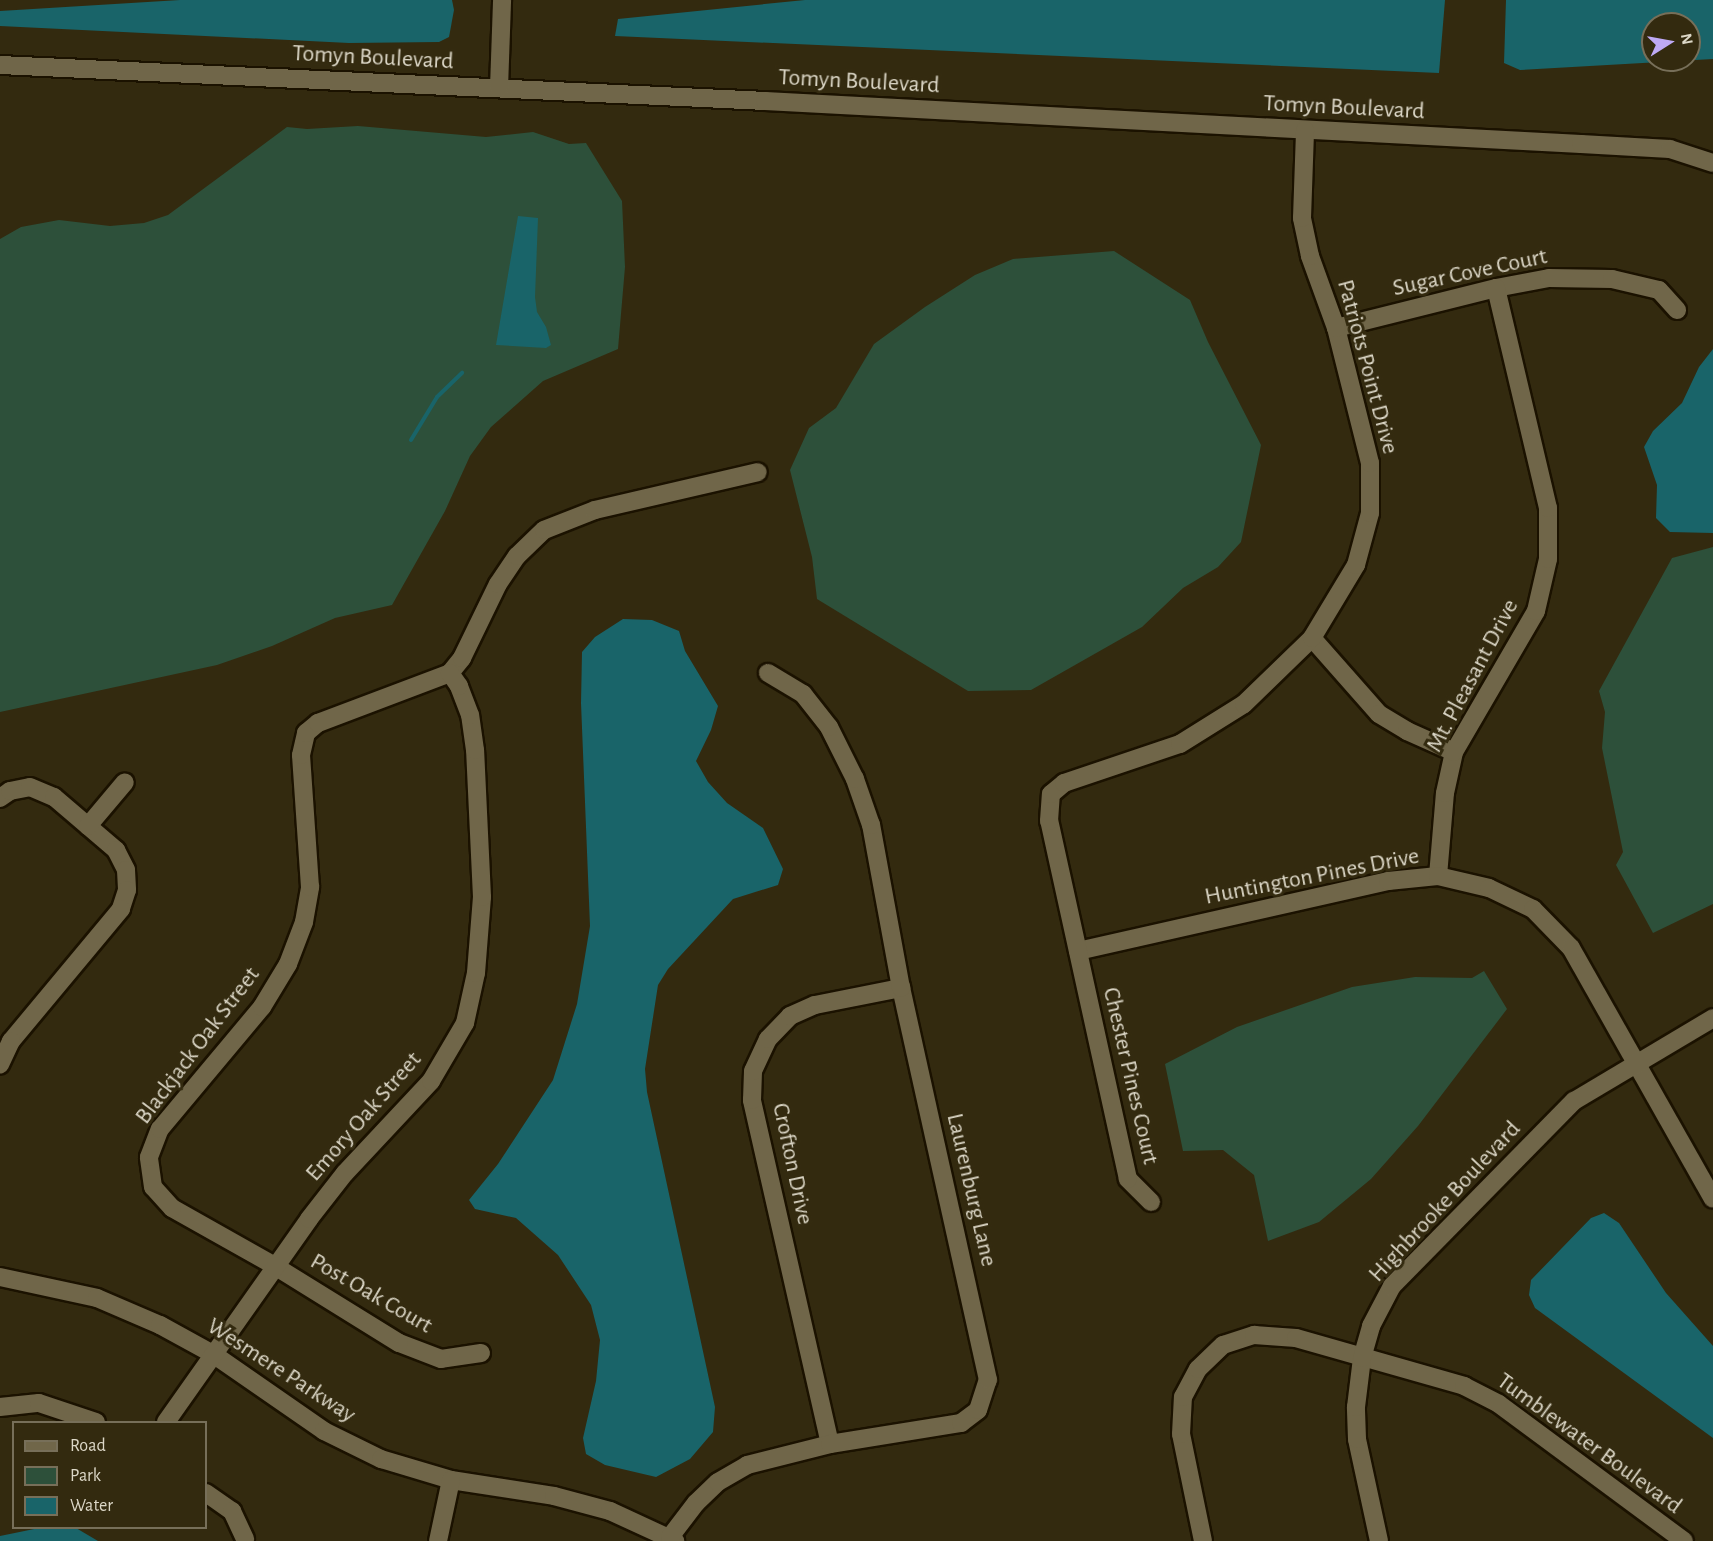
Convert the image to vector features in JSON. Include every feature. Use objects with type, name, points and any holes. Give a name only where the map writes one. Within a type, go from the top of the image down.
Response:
[{"type":"street","points":[[499,88],[502,0]]},
{"type":"street","name":"Tomyn Boulevard","points":[[0,65],[499,88],[1670,149],[1713,163]]},
{"type":"street","name":"Patriots Point Drive","points":[[1078,951],[1049,820],[1051,794],[1064,783],[1180,744],[1244,704],[1312,638],[1356,565],[1370,513],[1370,463],[1336,328],[1310,256],[1302,218],[1305,130]]},
{"type":"street","name":"Sugar Cove Court","points":[[1336,328],[1496,288],[1549,278],[1612,279],[1659,290],[1677,310]]},
{"type":"street","name":"Mt. Pleasant Drive","points":[[1438,876],[1445,793],[1454,752],[1536,612],[1548,559],[1548,508],[1496,288]]},
{"type":"street","points":[[450,673],[462,658],[498,584],[517,556],[544,530],[595,510],[758,472]]},
{"type":"street","points":[[1312,638],[1378,714],[1407,731],[1454,752]]},
{"type":"street","name":"Emory Oak Street","points":[[167,1421],[275,1266],[345,1173],[431,1082],[465,1023],[476,973],[482,897],[475,750],[470,715],[450,673]]},
{"type":"street","name":"Blackjack Oak Street","points":[[275,1266],[172,1208],[153,1188],[149,1157],[160,1129],[262,1006],[288,964],[304,922],[310,887],[301,755],[306,733],[318,723],[450,673]]},
{"type":"street","name":"Laurenburg Lane","points":[[672,1539],[696,1503],[718,1482],[747,1465],[830,1444],[961,1423],[978,1410],[988,1380],[901,988],[871,825],[855,779],[829,727],[803,694],[768,674]]},
{"type":"street","points":[[88,826],[125,782]]},
{"type":"street","points":[[0,798],[10,791],[30,787],[54,797],[116,850],[126,870],[127,890],[121,909],[11,1041],[0,1065]]},
{"type":"street","name":"Huntington Pines Drive","points":[[1078,951],[1388,880],[1438,876],[1489,888],[1533,909],[1571,948],[1637,1061],[1713,1199]]},
{"type":"street","name":"Chester Pines Court","points":[[1078,951],[1128,1179],[1151,1202]]},
{"type":"street","name":"Crofton Drive","points":[[830,1444],[752,1100],[753,1071],[768,1039],[790,1017],[815,1005],[901,988]]},
{"type":"street","name":"Highbrooke Boulevard","points":[[1379,1541],[1357,1439],[1356,1407],[1362,1358],[1371,1326],[1392,1286],[1574,1101],[1637,1061],[1713,1018]]},
{"type":"street","name":"Post Oak Court","points":[[275,1266],[399,1343],[441,1359],[481,1353]]},
{"type":"street","name":"Wesmere Parkway","points":[[0,1277],[97,1298],[160,1325],[213,1354],[324,1431],[381,1459],[452,1480],[554,1496],[610,1511],[672,1539]]},
{"type":"street","name":"Tumblewater Boulevard","points":[[1203,1541],[1181,1434],[1183,1397],[1198,1369],[1223,1345],[1254,1335],[1296,1338],[1464,1386],[1499,1404],[1684,1541]]},
{"type":"street","points":[[0,1407],[39,1403],[93,1421]]},
{"type":"street","points":[[438,1541],[452,1480]]},
{"type":"street","points":[[207,1494],[232,1511],[245,1539]]},
{"type":"green space","points":[[358,126],[486,137],[533,132],[569,144],[586,143],[622,201],[625,267],[618,349],[543,381],[491,427],[470,456],[445,511],[392,605],[335,618],[272,646],[217,665],[0,712],[0,239],[21,227],[59,220],[110,226],[144,223],[168,215],[287,127],[307,129]]},
{"type":"green space","points":[[1114,251],[1190,300],[1208,342],[1261,445],[1241,542],[1218,567],[1183,588],[1142,627],[1031,690],[968,691],[817,599],[812,557],[790,470],[809,428],[836,408],[874,344],[925,307],[975,275],[1013,259]]},
{"type":"green space","points":[[1713,547],[1713,904],[1653,933],[1616,865],[1623,852],[1602,748],[1605,712],[1599,691],[1672,558]]},
{"type":"green space","points":[[1484,971],[1507,1009],[1418,1126],[1371,1179],[1319,1222],[1268,1241],[1254,1175],[1223,1150],[1183,1151],[1165,1064],[1237,1027],[1352,987],[1415,977],[1472,978]]},
{"type":"water","points":[[180,0],[452,0],[454,10],[449,37],[439,42],[349,43],[0,26],[0,11]]},
{"type":"water","points":[[805,0],[1445,0],[1439,73],[615,36],[618,19]]},
{"type":"water","points":[[1506,0],[1713,0],[1713,59],[1701,60],[1701,12],[1641,12],[1641,63],[1520,70],[1504,63]]},
{"type":"water","points":[[518,216],[538,218],[535,297],[537,312],[546,327],[551,345],[546,348],[496,345]]},
{"type":"water","points":[[1713,349],[1713,533],[1670,532],[1656,518],[1657,485],[1644,447],[1653,431],[1682,403],[1699,367]]},
{"type":"water","points":[[623,619],[652,620],[679,631],[685,651],[718,706],[711,730],[696,761],[708,782],[727,803],[763,828],[783,869],[778,885],[733,899],[668,969],[658,985],[645,1069],[647,1092],[715,1407],[713,1432],[690,1459],[656,1477],[605,1465],[586,1454],[583,1438],[596,1381],[600,1340],[591,1305],[558,1255],[516,1218],[475,1209],[469,1200],[498,1164],[553,1080],[577,1004],[590,926],[581,703],[582,652],[595,637]]},
{"type":"water","points":[[1604,1213],[1619,1223],[1666,1293],[1713,1346],[1713,1438],[1535,1308],[1529,1295],[1531,1280],[1591,1218]]},
{"type":"water","points":[[34,1529],[78,1529],[98,1541],[0,1541],[0,1536]]},
{"type":"waterway","points":[[411,440],[437,397],[462,373]]}]
